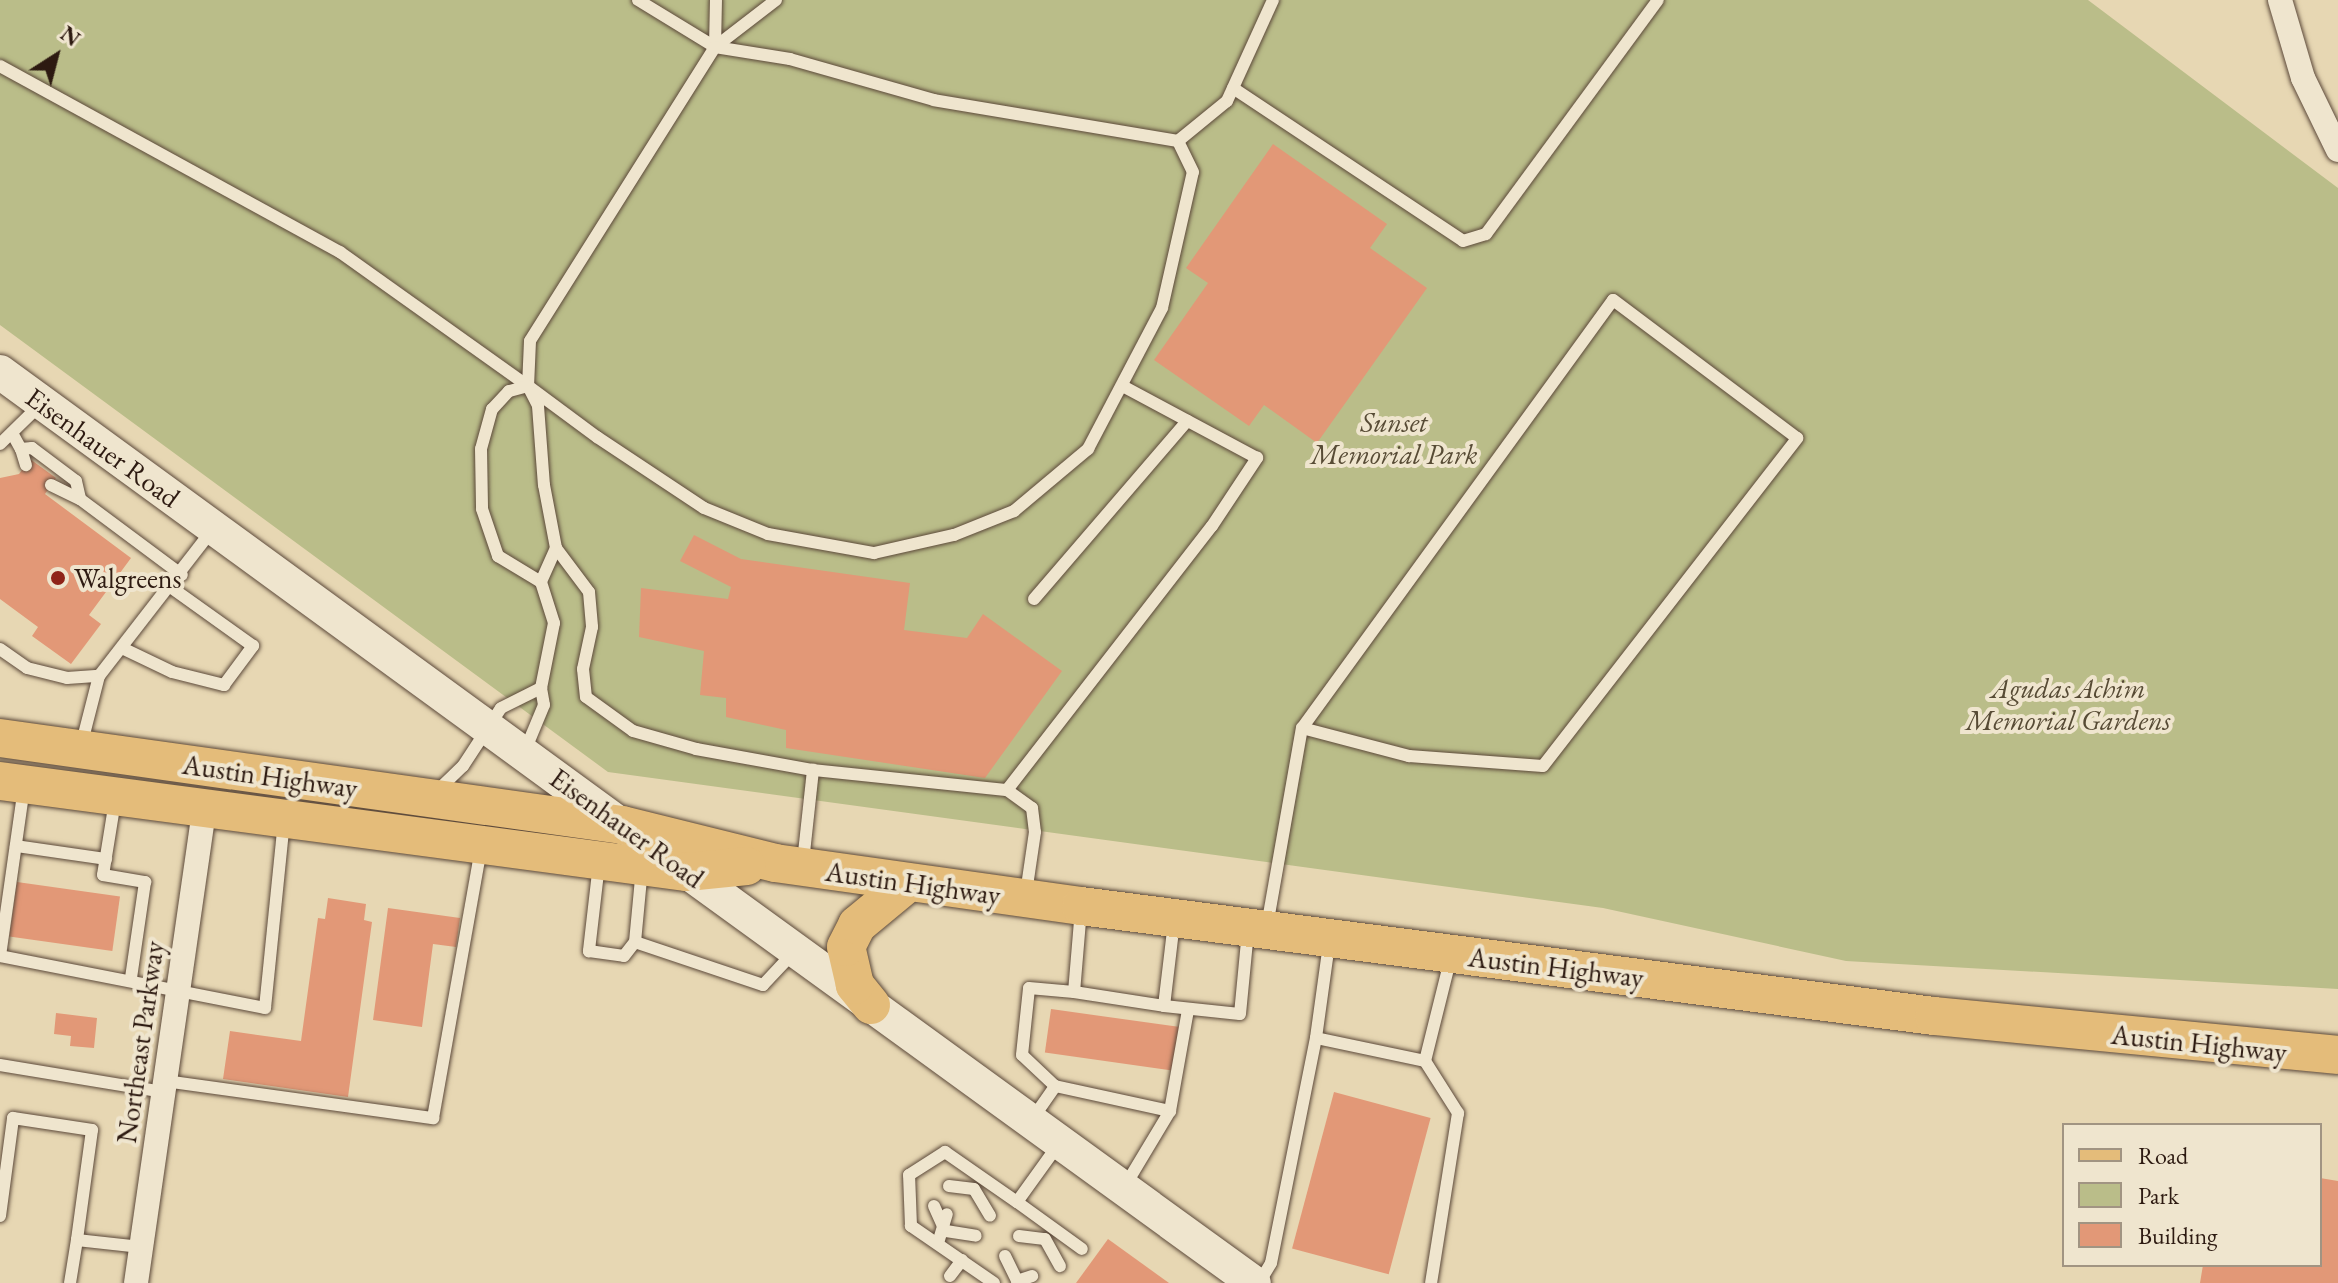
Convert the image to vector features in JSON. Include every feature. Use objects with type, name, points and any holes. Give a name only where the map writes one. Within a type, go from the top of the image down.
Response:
[{"type":"main road","name":"Eisenhauer Road","points":[[0,372],[524,754],[606,839],[687,872],[1256,1283]]},
{"type":"main road","name":"Austin Highway","points":[[0,738],[429,799],[606,839],[1081,906],[1934,1016],[2338,1055]]},
{"type":"main road","name":"Austin Highway","points":[[12,783],[482,846],[606,839],[642,866],[687,872],[789,865]]},
{"type":"main road","points":[[871,1005],[855,985],[846,947],[857,925],[909,882]]},
{"type":"street","points":[[2280,0],[2303,78],[2338,150]]},
{"type":"street","name":"Northeast Parkway","points":[[136,1283],[204,810]]},
{"type":"lane","points":[[638,0],[715,47],[790,59],[934,100],[1178,141],[1227,101],[1273,0]]},
{"type":"lane","points":[[715,47],[716,0]]},
{"type":"lane","points":[[776,0],[715,47],[579,270],[535,327],[528,386],[538,406],[544,485],[556,548],[589,592],[592,627],[583,669],[586,697],[606,716],[633,731],[696,749],[813,770],[1007,790],[1032,808],[1035,832],[1026,898]]},
{"type":"lane","points":[[1233,88],[1463,241],[1486,234],[1658,0]]},
{"type":"lane","points":[[0,66],[340,252],[704,508],[768,534],[874,553],[954,535],[1014,511],[1088,449],[1162,308],[1180,247],[1193,172],[1178,141]]},
{"type":"lane","points":[[1170,1111],[1055,1086],[1022,1055],[1029,988],[1240,1014],[1302,728],[1613,300],[1797,438],[1543,766],[1409,756],[1302,728]]},
{"type":"lane","points":[[524,754],[544,705],[541,688],[554,623],[541,582],[498,556],[482,509],[481,449],[492,409],[509,391],[528,386]]},
{"type":"lane","points":[[1007,790],[1212,526],[1257,458],[1123,386]]},
{"type":"lane","points":[[0,444],[43,403]]},
{"type":"lane","points":[[1034,599],[1187,421]]},
{"type":"lane","points":[[12,433],[26,465]]},
{"type":"lane","points":[[21,449],[32,448],[76,481],[80,499]]},
{"type":"lane","points":[[51,485],[80,499],[182,575]]},
{"type":"lane","points":[[80,749],[99,676],[172,588],[214,528]]},
{"type":"lane","points":[[541,582],[556,548]]},
{"type":"lane","points":[[122,648],[172,672],[224,685],[253,646],[172,588]]},
{"type":"lane","points":[[0,649],[27,668],[67,678],[99,676]]},
{"type":"lane","points":[[429,799],[463,766],[486,725],[513,699],[541,688]]},
{"type":"lane","points":[[789,865],[813,770]]},
{"type":"lane","points":[[12,783],[16,846],[0,956],[131,978],[177,991],[265,1008],[284,820]]},
{"type":"lane","points":[[115,797],[103,875],[145,882],[131,978]]},
{"type":"lane","points":[[606,839],[589,951],[624,956],[635,942],[642,866]]},
{"type":"lane","points":[[16,846],[106,859]]},
{"type":"lane","points":[[0,1065],[433,1118],[482,846]]},
{"type":"lane","points":[[1074,992],[1081,906]]},
{"type":"lane","points":[[1164,1006],[1175,918]]},
{"type":"lane","points":[[1256,1283],[1271,1263],[1316,1038],[1329,938]]},
{"type":"lane","points":[[635,942],[763,985],[795,950]]},
{"type":"lane","points":[[1425,1061],[1452,954]]},
{"type":"lane","points":[[1124,1188],[1170,1111],[1188,1010]]},
{"type":"lane","points":[[1316,1038],[1425,1061],[1458,1113],[1431,1283]]},
{"type":"lane","points":[[1031,1121],[1055,1086]]},
{"type":"lane","points":[[0,1216],[13,1118],[92,1130],[70,1283]]},
{"type":"lane","points":[[1017,1202],[1059,1142]]},
{"type":"lane","points":[[989,1282],[911,1226],[909,1175],[945,1152],[973,1187],[990,1216]]},
{"type":"lane","points":[[949,1186],[973,1187],[1017,1202],[1082,1249]]},
{"type":"lane","points":[[973,1187],[975,1206]]},
{"type":"lane","points":[[934,1206],[946,1231]]},
{"type":"lane","points":[[938,1243],[946,1231],[947,1214]]},
{"type":"lane","points":[[946,1231],[961,1226]]},
{"type":"lane","points":[[1039,1242],[1053,1228]]},
{"type":"lane","points":[[946,1231],[976,1236]]},
{"type":"lane","points":[[1019,1236],[1039,1242],[1060,1266]]},
{"type":"lane","points":[[77,1240],[141,1247]]},
{"type":"lane","points":[[1039,1242],[1046,1255]]},
{"type":"lane","points":[[1005,1256],[1023,1281]]},
{"type":"lane","points":[[950,1276],[962,1260]]},
{"type":"lane","points":[[1018,1265],[1023,1281]]},
{"type":"green space","name":"Sunset Memorial Park","points":[[0,0],[2088,0],[2338,188],[2338,989],[1846,961],[1603,908],[608,772],[0,325]]},
{"type":"building","points":[[1273,144],[1387,224],[1370,248],[1427,288],[1317,443],[1264,405],[1249,426],[1154,360],[1208,283],[1186,268]]},
{"type":"building","name":"Walgreens","points":[[30,459],[56,478],[45,494],[131,558],[89,615],[101,624],[71,664],[32,636],[38,627],[0,599],[0,478],[19,474]]},
{"type":"building","points":[[694,535],[741,559],[910,583],[904,630],[967,638],[983,614],[1062,671],[985,778],[786,748],[786,730],[726,717],[726,698],[700,695],[704,651],[639,637],[641,588],[728,599],[731,587],[680,561]]},
{"type":"building","points":[[17,882],[120,896],[112,951],[9,936]]},
{"type":"building","points":[[328,898],[366,904],[364,920],[372,922],[348,1097],[223,1079],[230,1031],[301,1041],[318,918],[325,919]]},
{"type":"building","points":[[388,908],[460,918],[456,947],[433,944],[422,1027],[373,1020]]},
{"type":"building","points":[[1051,1009],[1182,1027],[1176,1071],[1045,1053]]},
{"type":"building","points":[[56,1013],[97,1018],[94,1048],[70,1046],[71,1036],[54,1034]]},
{"type":"building","points":[[1334,1092],[1431,1118],[1389,1274],[1292,1248]]},
{"type":"building","points":[[2322,1178],[2338,1181],[2338,1283],[2200,1283],[2203,1267],[2322,1267]]},
{"type":"building","points":[[1108,1239],[1169,1283],[1076,1283]]},
{"type":"place","name":"Walgreens","points":[[58,578]]},
{"type":"park label","name":"Agudas Achim Memorial Gardens","points":[[2068,704]]}]
